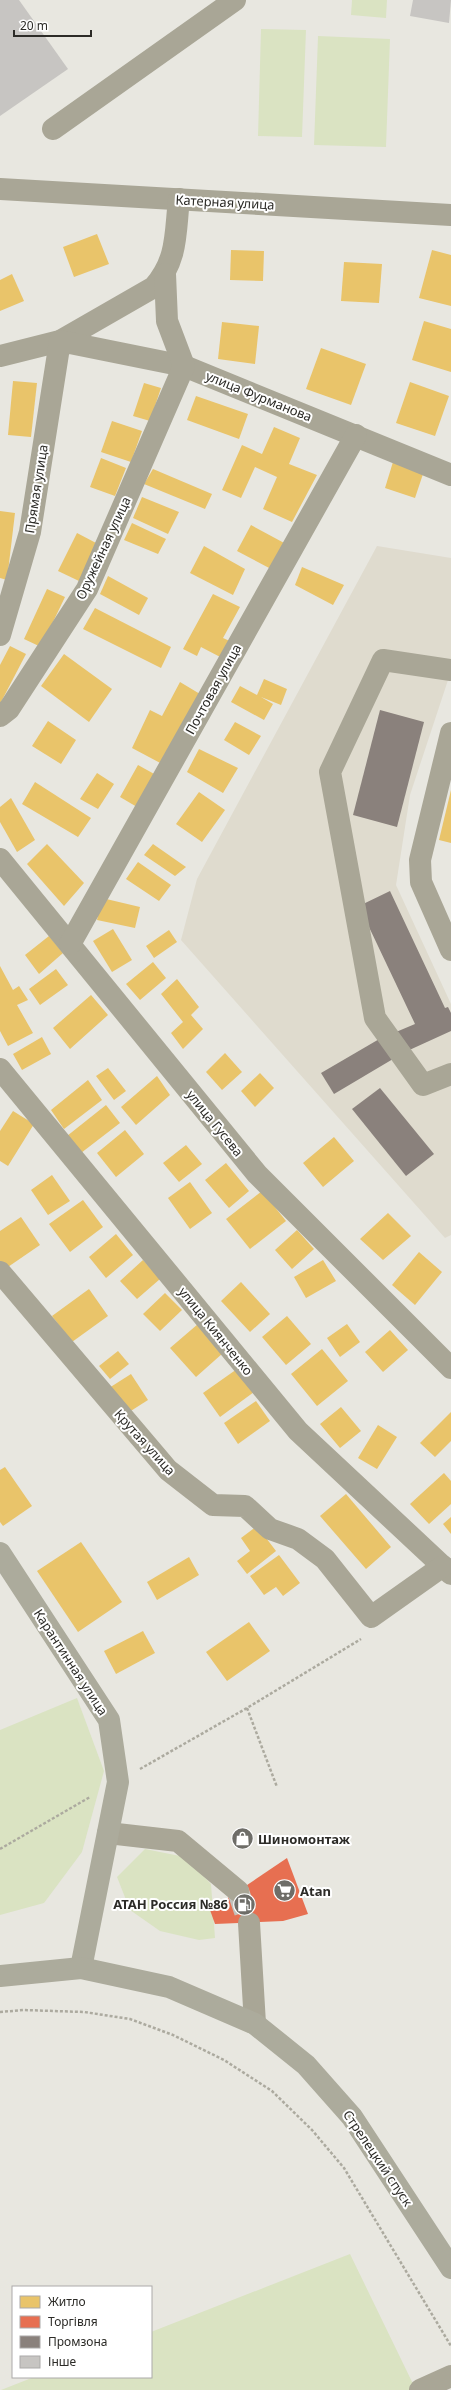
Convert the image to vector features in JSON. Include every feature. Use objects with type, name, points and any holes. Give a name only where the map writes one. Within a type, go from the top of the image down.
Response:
[{"type":"main road","name":"Карантинная улица","points":[[0,1553],[109,1720],[118,1782],[81,1968]]},
{"type":"main road","name":"Стрелецкий спуск","points":[[0,1976],[81,1968],[170,1987],[255,2024],[306,2065],[352,2117],[451,2268]]},
{"type":"street","points":[[53,129],[235,0]]},
{"type":"street","name":"Катерная улица","points":[[0,188],[451,215]]},
{"type":"street","name":"улица Фурманова","points":[[0,356],[60,341],[154,287],[166,274],[172,258],[179,199]]},
{"type":"street","points":[[166,274],[167,321],[184,366]]},
{"type":"street","name":"улица Фурманова","points":[[60,341],[184,366],[356,434],[451,475]]},
{"type":"street","name":"Прямая улица","points":[[0,635],[30,532],[60,341]]},
{"type":"street","name":"Оружейная улица","points":[[0,716],[9,709],[87,589],[184,366]]},
{"type":"street","name":"Почтовая улица","points":[[70,944],[356,434]]},
{"type":"street","points":[[451,670],[383,660],[330,772],[375,1018],[423,1084],[451,1074]]},
{"type":"street","points":[[451,733],[420,860],[421,882],[451,950]]},
{"type":"street","name":"улица Гусева","points":[[0,859],[257,1174],[451,1368]]},
{"type":"street","name":"улица Киянченко","points":[[0,1069],[298,1431],[447,1570]]},
{"type":"street","name":"Крутая улица","points":[[0,1272],[168,1470],[213,1505],[245,1506],[270,1529],[298,1539],[325,1559],[370,1617],[447,1570]]},
{"type":"street","points":[[108,1833],[178,1841],[238,1891]]},
{"type":"street","points":[[249,1923],[255,2024]]},
{"type":"street","points":[[420,2390],[451,2376]]},
{"type":"path","points":[[277,1787],[247,1708],[363,1639]]},
{"type":"path","points":[[0,2012],[24,2010],[84,2012],[130,2019],[172,2035],[224,2060],[272,2091],[312,2130],[344,2168],[451,2346]]},
{"type":"shaded area","points":[[377,546],[451,558],[451,671],[410,795],[396,885],[451,1004],[451,1235],[445,1238],[181,940],[197,879]]},
{"type":"green space","points":[[352,0],[387,0],[386,18],[351,15]]},
{"type":"green space","points":[[261,29],[306,30],[302,137],[258,136]]},
{"type":"green space","points":[[318,36],[390,39],[386,147],[314,145]]},
{"type":"green space","points":[[77,1698],[104,1771],[82,1852],[44,1903],[0,1915],[0,1730]]},
{"type":"green space","points":[[145,1849],[185,1857],[211,1884],[215,1938],[199,1940],[160,1931],[130,1910],[117,1877]]},
{"type":"green space","points":[[350,2254],[416,2390],[1,2390],[31,2378],[152,2378],[152,2332]]},
{"type":"building: Житло","points":[[97,234],[109,264],[74,277],[63,247]]},
{"type":"building: Житло","points":[[231,250],[264,251],[263,281],[230,280]]},
{"type":"building: Житло","points":[[432,250],[451,255],[451,306],[419,298]]},
{"type":"building: Житло","points":[[344,262],[382,264],[379,303],[341,301]]},
{"type":"building: Житло","points":[[12,274],[24,301],[0,311],[0,280]]},
{"type":"building: Житло","points":[[424,321],[451,329],[451,372],[412,360]]},
{"type":"building: Житло","points":[[222,322],[259,326],[255,364],[218,359]]},
{"type":"building: Житло","points":[[321,348],[366,364],[351,405],[306,389]]},
{"type":"building: Житло","points":[[13,381],[37,383],[31,437],[8,435]]},
{"type":"building: Житло","points":[[410,382],[449,396],[435,436],[396,423]]},
{"type":"building: Житло","points":[[144,383],[161,388],[150,421],[133,416]]},
{"type":"building: Житло","points":[[196,396],[248,414],[239,439],[187,420]]},
{"type":"building: Житло","points":[[112,421],[142,431],[131,462],[101,452]]},
{"type":"building: Житло","points":[[274,427],[300,438],[289,464],[317,475],[292,522],[263,509],[277,477],[255,467],[241,498],[222,490],[242,445],[262,454]]},
{"type":"building: Житло","points":[[101,458],[126,468],[115,496],[90,487]]},
{"type":"building: Житло","points":[[393,462],[424,471],[415,498],[385,488]]},
{"type":"building: Житло","points":[[153,469],[212,494],[205,509],[144,484]]},
{"type":"building: Житло","points":[[142,497],[179,512],[168,534],[133,518]]},
{"type":"building: Житло","points":[[0,511],[15,513],[7,580],[0,578]]},
{"type":"building: Житло","points":[[132,523],[166,539],[158,554],[124,540]]},
{"type":"building: Житло","points":[[251,525],[286,544],[271,569],[237,551]]},
{"type":"building: Житло","points":[[77,533],[98,544],[79,581],[58,571]]},
{"type":"building: Житло","points":[[204,546],[245,569],[233,595],[190,573]]},
{"type":"building: Житло","points":[[302,567],[344,585],[333,605],[295,585]]},
{"type":"building: Житло","points":[[108,576],[148,598],[139,615],[100,594]]},
{"type":"building: Житло","points":[[47,589],[65,597],[41,647],[24,639]]},
{"type":"building: Житло","points":[[213,594],[240,607],[223,638],[232,642],[224,659],[201,647],[197,656],[183,649]]},
{"type":"building: Житло","points":[[95,608],[171,647],[161,668],[83,629]]},
{"type":"building: Житло","points":[[10,646],[26,654],[0,704],[0,665]]},
{"type":"building: Житло","points":[[64,654],[112,689],[89,722],[41,686]]},
{"type":"building: Житло","points":[[264,679],[287,689],[281,705],[261,697],[273,704],[264,720],[231,702],[240,686],[257,695]]},
{"type":"building: Житло","points":[[180,682],[200,694],[164,765],[132,748],[150,710],[162,716]]},
{"type":"building: Житло","points":[[48,721],[76,740],[61,764],[32,746]]},
{"type":"building: Житло","points":[[235,722],[261,736],[249,755],[224,740]]},
{"type":"building: Житло","points":[[199,749],[238,768],[223,793],[187,772]]},
{"type":"building: Житло","points":[[138,765],[156,775],[137,807],[120,797]]},
{"type":"building: Житло","points":[[97,773],[114,784],[98,809],[80,799]]},
{"type":"building: Житло","points":[[35,782],[91,818],[78,837],[22,804]]},
{"type":"building: Житло","points":[[451,790],[451,843],[439,840]]},
{"type":"building: Житло","points":[[199,792],[225,810],[202,842],[176,824]]},
{"type":"building: Житло","points":[[11,798],[35,840],[17,852],[0,822],[0,807]]},
{"type":"building: Житло","points":[[47,844],[84,883],[64,906],[27,864]]},
{"type":"building: Житло","points":[[153,844],[186,867],[175,876],[144,855]]},
{"type":"building: Житло","points":[[138,862],[171,885],[159,901],[126,879]]},
{"type":"building: Житло","points":[[102,898],[140,907],[135,928],[97,920]]},
{"type":"building: Житло","points":[[113,929],[132,960],[112,972],[93,941]]},
{"type":"building: Житло","points":[[169,930],[177,942],[154,958],[146,946]]},
{"type":"building: Житло","points":[[49,936],[63,953],[39,974],[25,955]]},
{"type":"building: Житло","points":[[153,962],[166,978],[140,1000],[126,984]]},
{"type":"building: Житло","points":[[0,966],[13,990],[19,986],[28,1000],[17,1005],[33,1033],[8,1046],[0,1031]]},
{"type":"building: Житло","points":[[56,969],[68,985],[40,1005],[29,989]]},
{"type":"building: Житло","points":[[177,979],[199,1007],[191,1015],[203,1029],[183,1049],[171,1033],[183,1022],[161,994]]},
{"type":"building: Житло","points":[[91,995],[108,1015],[70,1049],[53,1028]]},
{"type":"building: Житло","points":[[42,1037],[51,1054],[22,1070],[13,1054]]},
{"type":"building: Житло","points":[[225,1053],[242,1072],[222,1090],[206,1072]]},
{"type":"building: Житло","points":[[108,1068],[126,1091],[114,1100],[96,1076]]},
{"type":"building: Житло","points":[[260,1073],[274,1088],[255,1107],[241,1091]]},
{"type":"building: Житло","points":[[157,1076],[170,1095],[136,1125],[121,1107]]},
{"type":"building: Житло","points":[[88,1080],[102,1100],[64,1129],[51,1110]]},
{"type":"building: Житло","points":[[106,1105],[120,1123],[81,1153],[67,1136]]},
{"type":"building: Житло","points":[[13,1111],[34,1124],[8,1166],[0,1161],[0,1131]]},
{"type":"building: Житло","points":[[125,1130],[144,1154],[116,1177],[97,1153]]},
{"type":"building: Житло","points":[[334,1137],[354,1161],[323,1187],[303,1163]]},
{"type":"building: Житло","points":[[186,1145],[202,1164],[179,1182],[163,1163]]},
{"type":"building: Житло","points":[[226,1163],[249,1191],[229,1208],[205,1180]]},
{"type":"building: Житло","points":[[52,1175],[70,1201],[48,1215],[31,1190]]},
{"type":"building: Житло","points":[[190,1182],[212,1213],[190,1229],[168,1198]]},
{"type":"building: Житло","points":[[262,1191],[286,1221],[250,1249],[226,1219]]},
{"type":"building: Житло","points":[[83,1200],[103,1227],[70,1252],[49,1224]]},
{"type":"building: Житло","points":[[388,1213],[411,1236],[383,1260],[360,1239]]},
{"type":"building: Житло","points":[[21,1217],[40,1245],[5,1269],[0,1262],[0,1231]]},
{"type":"building: Житло","points":[[297,1230],[314,1249],[292,1269],[275,1250]]},
{"type":"building: Житло","points":[[116,1234],[133,1255],[106,1278],[89,1257]]},
{"type":"building: Житло","points":[[419,1252],[442,1272],[415,1305],[392,1285]]},
{"type":"building: Житло","points":[[143,1260],[160,1279],[137,1299],[120,1281]]},
{"type":"building: Житло","points":[[323,1260],[336,1281],[306,1298],[294,1277]]},
{"type":"building: Житло","points":[[241,1282],[270,1314],[250,1332],[221,1301]]},
{"type":"building: Житло","points":[[89,1289],[108,1316],[72,1342],[52,1316]]},
{"type":"building: Житло","points":[[165,1293],[182,1310],[160,1331],[143,1314]]},
{"type":"building: Житло","points":[[287,1316],[311,1344],[286,1365],[262,1337]]},
{"type":"building: Житло","points":[[198,1324],[223,1353],[196,1377],[170,1348]]},
{"type":"building: Житло","points":[[347,1324],[360,1342],[340,1357],[327,1338]]},
{"type":"building: Житло","points":[[390,1330],[408,1350],[383,1372],[365,1352]]},
{"type":"building: Житло","points":[[322,1349],[348,1381],[317,1406],[291,1374]]},
{"type":"building: Житло","points":[[118,1351],[129,1364],[110,1379],[99,1366]]},
{"type":"building: Житло","points":[[237,1369],[254,1392],[220,1417],[203,1393]]},
{"type":"building: Житло","points":[[131,1374],[148,1400],[126,1414],[109,1388]]},
{"type":"building: Житло","points":[[256,1401],[270,1421],[238,1444],[224,1423]]},
{"type":"building: Житло","points":[[341,1407],[361,1431],[340,1448],[320,1424]]},
{"type":"building: Житло","points":[[451,1412],[451,1441],[435,1457],[420,1443]]},
{"type":"building: Житло","points":[[378,1425],[397,1437],[377,1469],[358,1458]]},
{"type":"building: Житло","points":[[5,1467],[32,1506],[3,1526],[0,1522],[0,1470]]},
{"type":"building: Житло","points":[[444,1473],[451,1481],[451,1504],[429,1524],[410,1504]]},
{"type":"building: Житло","points":[[346,1494],[391,1547],[366,1569],[320,1516]]},
{"type":"building: Житло","points":[[451,1517],[451,1534],[443,1524]]},
{"type":"building: Житло","points":[[257,1526],[276,1551],[247,1574],[237,1561],[250,1551],[241,1538]]},
{"type":"building: Житло","points":[[81,1542],[122,1602],[78,1632],[37,1571]]},
{"type":"building: Житло","points":[[279,1555],[300,1583],[283,1596],[276,1587],[264,1595],[250,1576]]},
{"type":"building: Житло","points":[[189,1557],[199,1575],[157,1600],[147,1582]]},
{"type":"building: Житло","points":[[249,1622],[270,1651],[227,1681],[206,1652]]},
{"type":"building: Житло","points":[[143,1631],[155,1653],[116,1674],[104,1651]]},
{"type":"building: Торгівля","points":[[287,1858],[308,1914],[283,1921],[215,1924],[210,1910]]},
{"type":"building: Промзона","points":[[380,710],[424,722],[397,827],[353,815]]},
{"type":"building: Промзона","points":[[390,891],[445,1008],[448,1007],[451,1013],[451,1031],[405,1052],[396,1032],[415,1024],[359,906]]},
{"type":"building: Промзона","points":[[381,1038],[393,1059],[334,1094],[321,1073]]},
{"type":"building: Промзона","points":[[380,1088],[434,1154],[406,1176],[352,1109]]},
{"type":"building: Інше","points":[[0,0],[19,0],[68,69],[0,116]]},
{"type":"building: Інше","points":[[413,0],[451,0],[449,23],[410,16]]},
{"type":"tunnel","points":[[238,1891],[249,1923]]},
{"type":"place","name":"Шиномонтаж","points":[[243,1839]]},
{"type":"place","name":"Atan","points":[[285,1891]]},
{"type":"place","name":"АТАН Россия №86","points":[[244,1904]]}]
